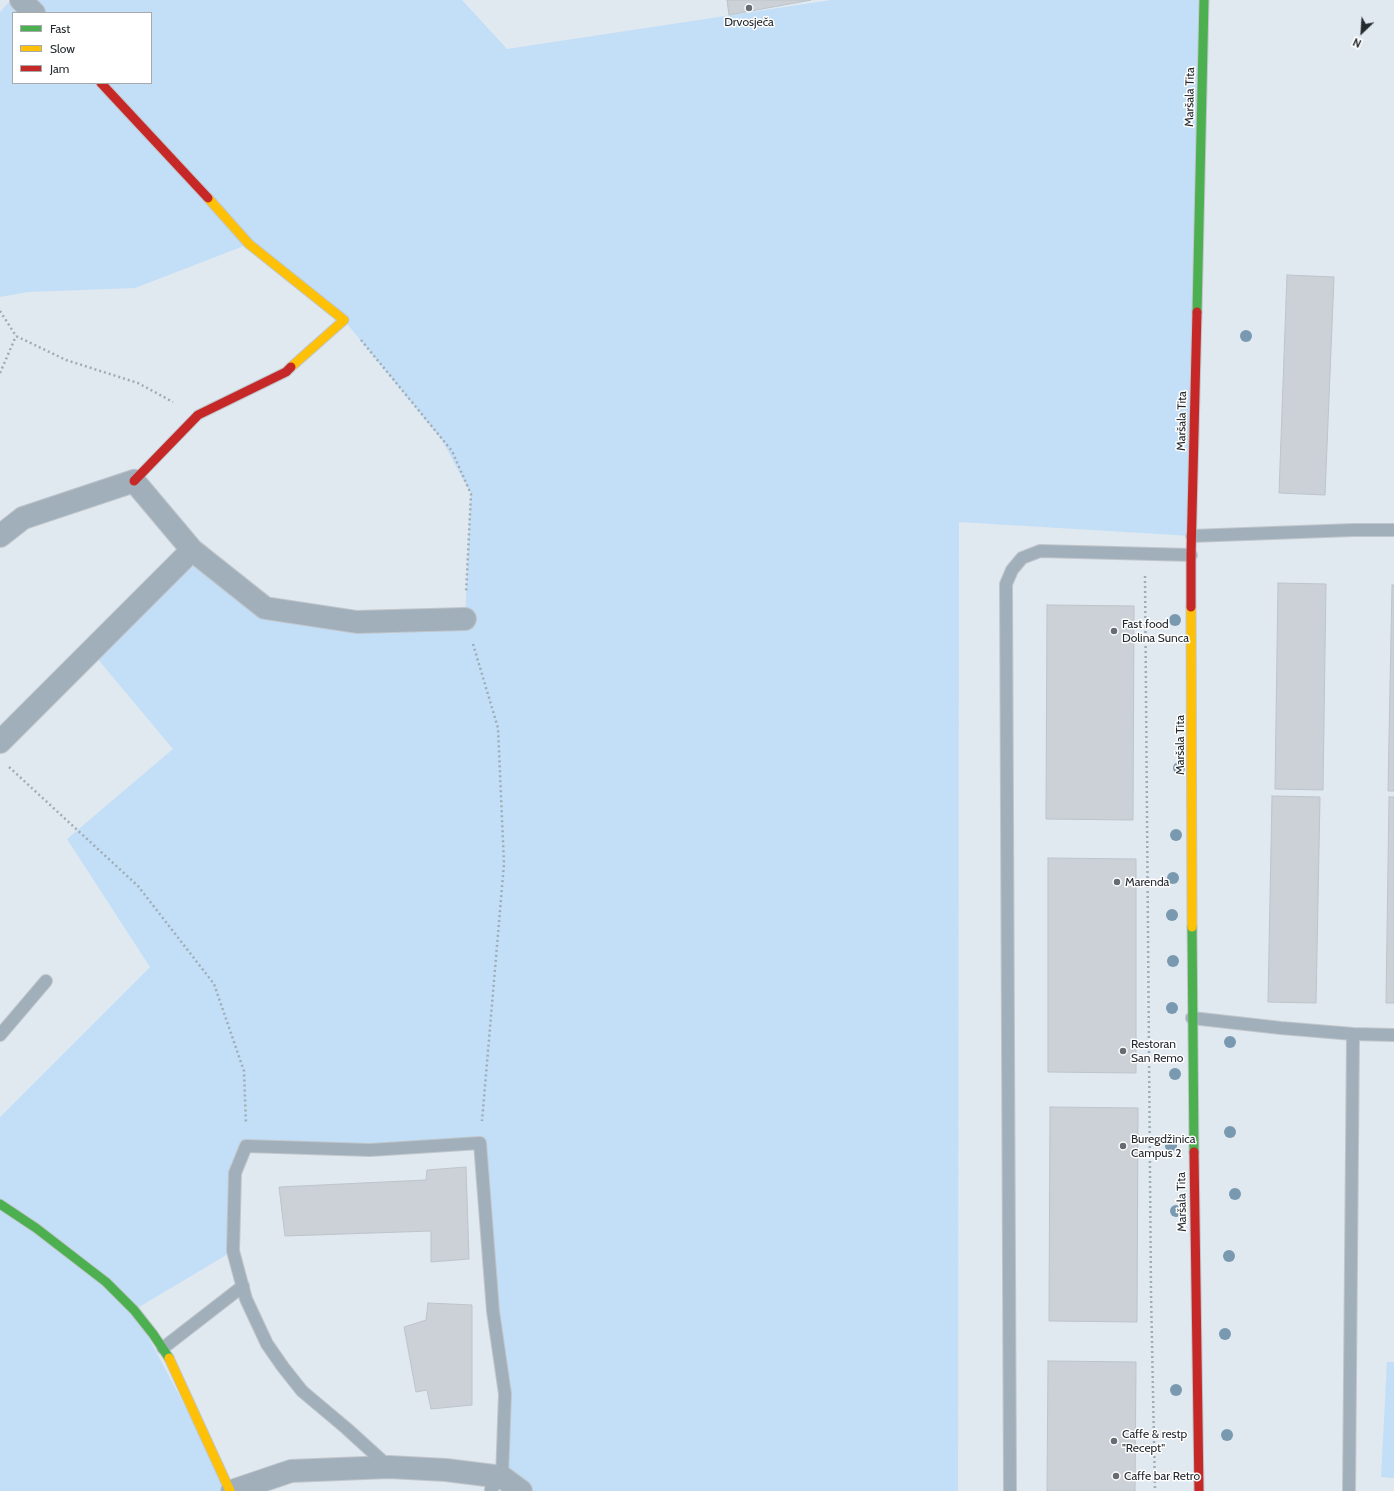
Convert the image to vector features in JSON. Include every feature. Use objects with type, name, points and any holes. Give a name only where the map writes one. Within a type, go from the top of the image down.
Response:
[{"type":"street","points":[[21,0],[33,12]]},
{"type":"street","name":"Maršala Tita","points":[[1199,1491],[1192,1018],[1191,555],[1204,0]]},
{"type":"street","points":[[0,536],[23,518],[134,481],[198,415],[286,372],[344,320],[249,244],[102,84]]},
{"type":"street","points":[[134,481],[192,550],[265,608],[357,622],[465,619]]},
{"type":"street","points":[[0,742],[192,550]]},
{"type":"street","points":[[0,1204],[36,1228],[106,1282],[134,1310],[163,1348],[231,1491],[291,1471],[389,1467],[446,1470],[521,1491]]},
{"type":"lane","points":[[1192,536],[1353,530],[1394,530]]},
{"type":"lane","points":[[1010,1491],[1006,584],[1012,570],[1022,558],[1040,551],[1191,555]]},
{"type":"lane","points":[[0,1035],[46,981]]},
{"type":"lane","points":[[1192,1018],[1281,1028],[1353,1034],[1394,1035]]},
{"type":"lane","points":[[1349,1491],[1353,1034]]},
{"type":"lane","points":[[389,1467],[302,1391],[267,1344],[246,1298],[233,1251],[235,1173],[246,1146],[370,1150],[480,1143],[493,1311],[505,1394],[496,1484]]},
{"type":"lane","points":[[163,1348],[243,1286]]},
{"type":"path","points":[[0,311],[16,336],[66,360],[138,383],[198,415]]},
{"type":"path","points":[[344,320],[452,452],[471,494],[465,619],[498,728],[504,864],[480,1143]]},
{"type":"path","points":[[0,373],[16,336]]},
{"type":"path","points":[[1145,554],[1151,1277],[1155,1491]]},
{"type":"path","points":[[6,764],[138,886],[214,984],[244,1072],[246,1146]]},
{"type":"shaded area","points":[[11,0],[462,0],[507,49],[831,0],[1204,0],[1192,536],[959,522],[958,1491],[521,1491],[502,1477],[505,1394],[480,1143],[246,1146],[235,1173],[233,1251],[134,1310],[230,1491],[0,1491],[0,1117],[150,967],[67,839],[173,749],[91,651],[192,550],[265,608],[465,619],[471,494],[442,440],[344,320],[249,244],[135,288],[28,292],[0,297],[0,12]]},
{"type":"shaded area","points":[[1387,1362],[1394,1362],[1394,1478],[1381,1477]]},
{"type":"building","name":"Drvosječa","points":[[727,0],[811,0],[729,15]]},
{"type":"building","points":[[1287,275],[1334,277],[1325,495],[1279,493]]},
{"type":"building","points":[[1278,583],[1326,584],[1323,790],[1275,789]]},
{"type":"building","points":[[1392,585],[1394,585],[1394,791],[1388,791]]},
{"type":"building","points":[[1047,605],[1134,606],[1133,820],[1046,819]]},
{"type":"building","points":[[1272,796],[1320,797],[1316,1003],[1268,1002]]},
{"type":"building","points":[[1389,797],[1394,797],[1394,1003],[1386,1003]]},
{"type":"building","points":[[1048,858],[1136,859],[1136,1073],[1048,1072]]},
{"type":"building","points":[[1050,1107],[1138,1108],[1137,1322],[1049,1321]]},
{"type":"building","points":[[466,1167],[469,1259],[431,1262],[431,1231],[285,1236],[279,1187],[426,1180],[427,1170]]},
{"type":"building","points":[[428,1303],[472,1305],[472,1405],[431,1409],[427,1390],[416,1392],[404,1327],[426,1320]]},
{"type":"building","points":[[1048,1361],[1136,1362],[1135,1491],[1047,1491]]},
{"type":"traffic: fast","points":[[1197,312],[1204,0]]},
{"type":"traffic: fast","points":[[1192,927],[1194,1152]]},
{"type":"traffic: fast","points":[[0,1204],[36,1228],[106,1282],[134,1310],[153,1334],[169,1358]]},
{"type":"traffic: slow","points":[[208,198],[249,244],[344,320],[291,367]]},
{"type":"traffic: slow","points":[[1191,607],[1192,927]]},
{"type":"traffic: slow","points":[[169,1358],[230,1491]]},
{"type":"traffic: jam","points":[[102,84],[208,198]]},
{"type":"traffic: jam","points":[[1191,607],[1197,312]]},
{"type":"traffic: jam","points":[[134,481],[198,415],[286,372],[291,367]]},
{"type":"traffic: jam","points":[[1194,1152],[1199,1491]]},
{"type":"place","name":"Drvosječa","points":[[749,8]]},
{"type":"place","name":"Fast food Dolina Sunca","points":[[1114,631]]},
{"type":"place","name":"Marenda","points":[[1117,882]]},
{"type":"place","name":"Restoran San Remo","points":[[1123,1051]]},
{"type":"place","name":"Buregdžinica Campus 2","points":[[1123,1146]]},
{"type":"place","name":"Caffe & restp \"Recept\"","points":[[1114,1441]]},
{"type":"place","name":"Caffe bar Retro","points":[[1116,1476]]}]
